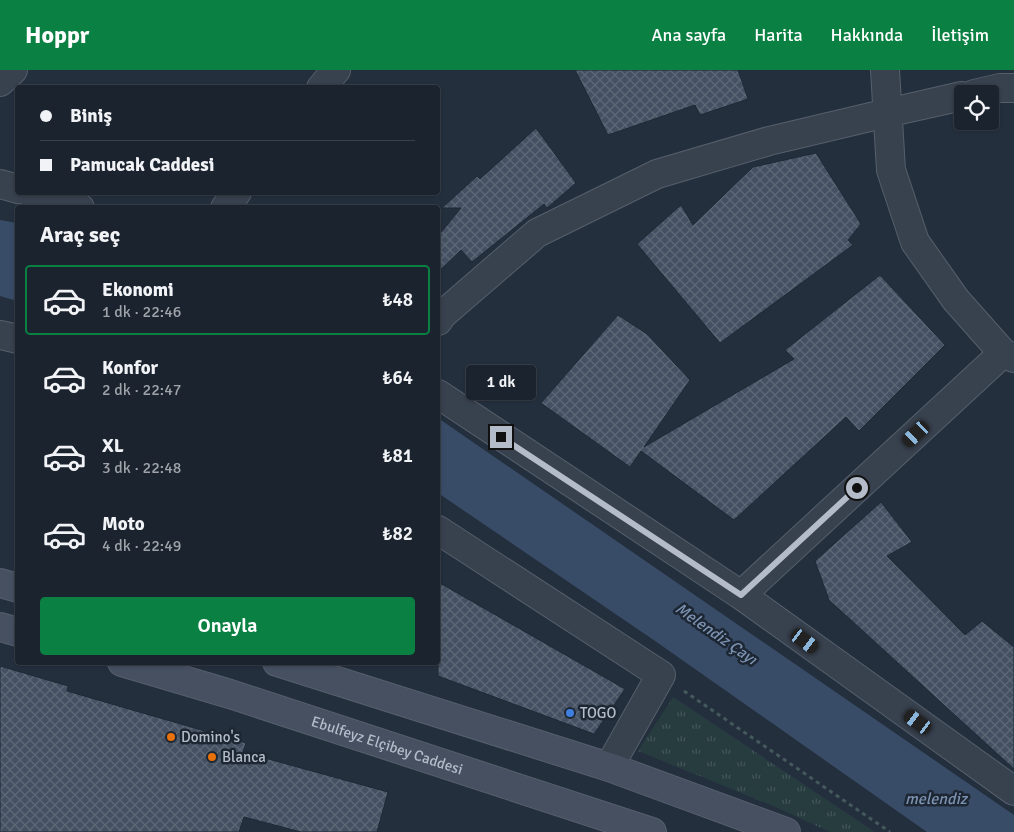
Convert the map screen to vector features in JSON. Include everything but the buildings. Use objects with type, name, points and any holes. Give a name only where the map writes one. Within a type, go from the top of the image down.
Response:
[{"type":"main road","points":[[0,583],[15,587]]},
{"type":"main road","points":[[0,627],[15,631]]},
{"type":"main road","name":"Ebulfeyz Elçibey Caddesi","points":[[132,665],[239,697],[652,832]]},
{"type":"main road","points":[[286,665],[609,767],[786,832]]},
{"type":"street","points":[[0,82],[13,70]]},
{"type":"street","points":[[324,85],[336,70]]},
{"type":"street","points":[[741,595],[1008,355],[956,300],[915,242],[891,170],[885,70]]},
{"type":"street","points":[[999,88],[1014,88]]},
{"type":"street","points":[[440,318],[538,233],[657,174],[768,142],[887,112],[954,98]]},
{"type":"street","points":[[0,184],[15,188]]},
{"type":"street","points":[[39,195],[71,205]]},
{"type":"street","points":[[0,334],[15,338]]},
{"type":"street","points":[[440,395],[741,595],[1014,791]]},
{"type":"street","points":[[440,531],[661,675],[609,767]]},
{"type":"path","points":[[661,675],[890,832]]},
{"type":"green space","points":[[673,697],[875,832],[830,832],[771,805],[638,751]]},
{"type":"water","points":[[0,220],[15,223],[15,300],[0,296]]},
{"type":"water","name":"melendiz","points":[[440,419],[1014,815],[1014,832],[927,832],[658,643],[440,494]]},
{"type":"place","name":"TOGO","points":[[570,713]]},
{"type":"place","name":"Domino's","points":[[171,737]]},
{"type":"place","name":"Blanca","points":[[212,757]]},
{"type":"route","points":[[501,437],[741,595],[857,488]]},
{"type":"water label","name":"Melendiz Çayı","points":[[716,634]]}]
